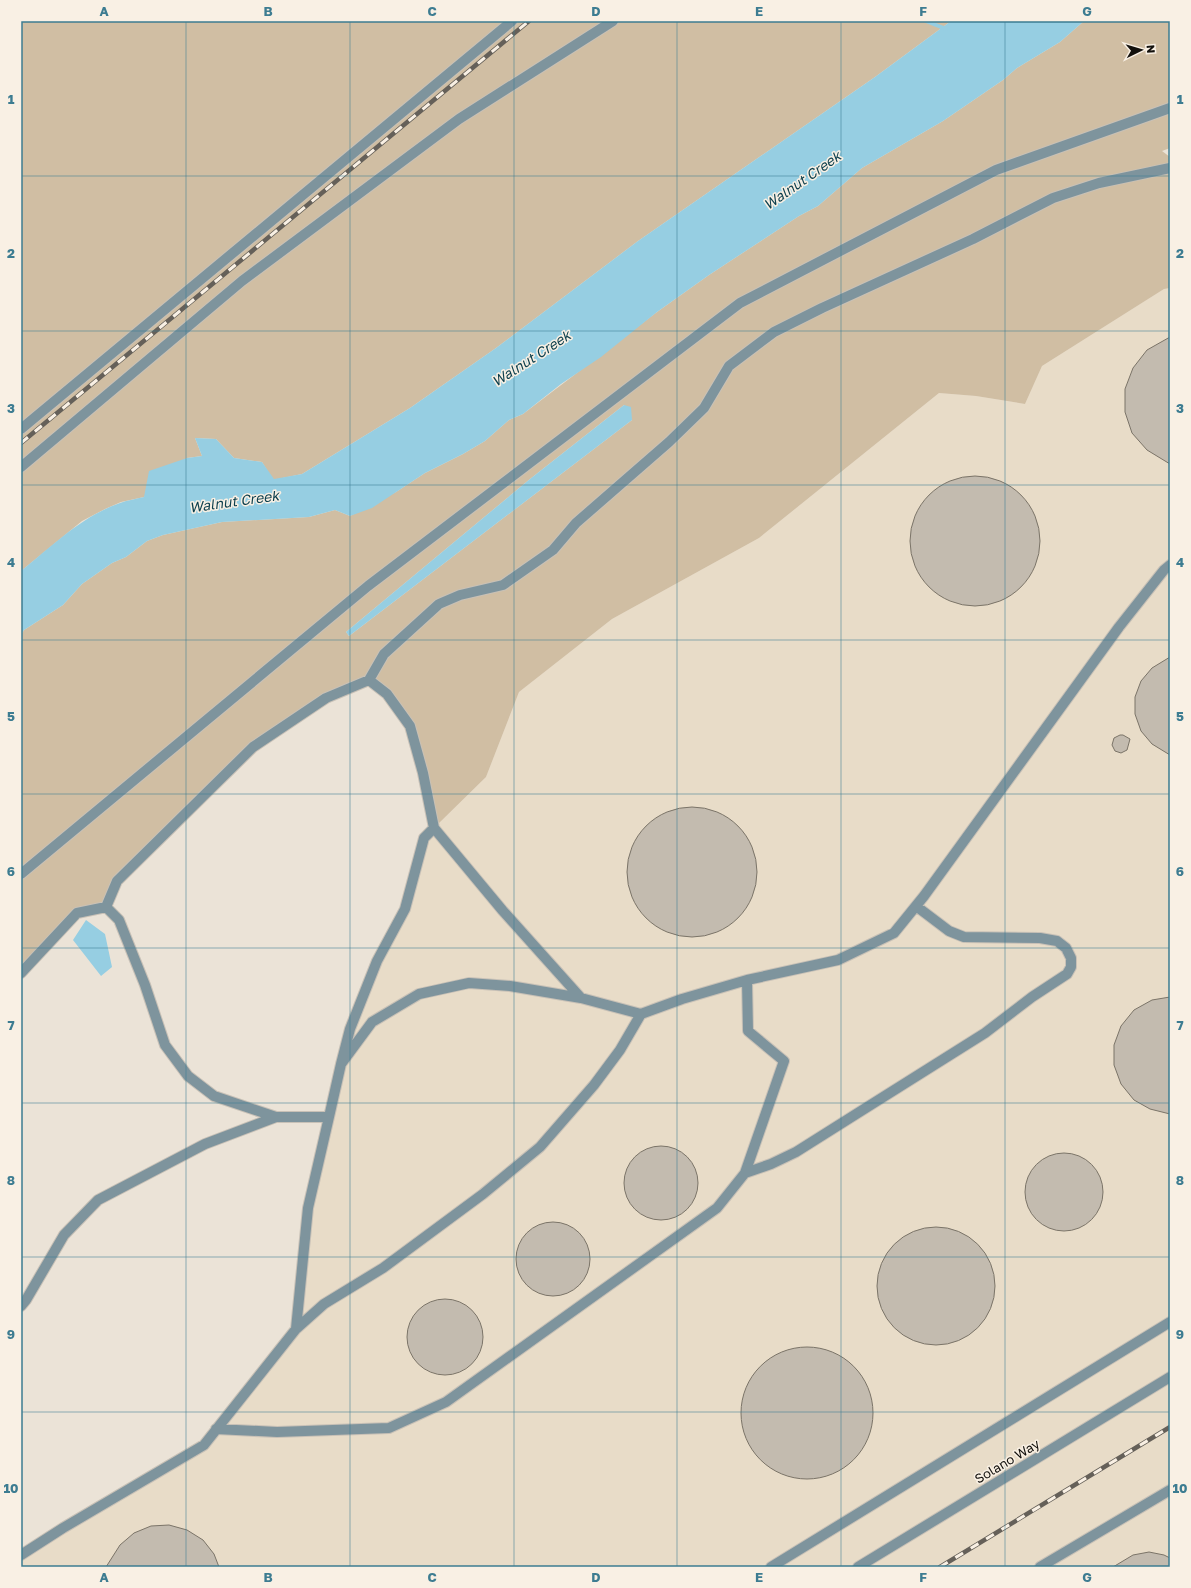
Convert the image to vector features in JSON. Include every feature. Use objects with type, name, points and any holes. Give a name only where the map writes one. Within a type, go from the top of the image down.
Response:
[{"type":"street","points":[[21,429],[512,21]]},
{"type":"street","points":[[21,467],[242,281],[459,119],[613,21]]},
{"type":"street","points":[[21,874],[368,586],[740,303],[996,170],[1170,108]]},
{"type":"street","points":[[106,907],[118,881],[253,747],[326,698],[369,680],[384,654],[439,604],[460,595],[503,585],[553,550],[576,523],[670,442],[704,408],[729,366],[774,332],[822,308],[973,239],[1053,198],[1099,184],[1170,168]]},
{"type":"street","points":[[341,1064],[372,1022],[419,994],[469,983],[510,986],[581,998],[641,1014],[682,999],[748,980],[838,960],[894,933],[916,906],[1119,627],[1164,570],[1170,565]]},
{"type":"street","points":[[369,680],[387,694],[410,726],[423,772],[434,828],[503,911],[581,998]]},
{"type":"street","points":[[296,1328],[308,1208],[350,1029],[377,961],[405,909],[424,838],[434,828]]},
{"type":"street","points":[[745,1173],[772,1164],[796,1152],[985,1033],[1032,996],[1066,974],[1071,967],[1071,958],[1066,948],[1057,942],[1040,938],[964,937],[949,931],[916,906]]},
{"type":"street","points":[[21,973],[77,913],[106,907]]},
{"type":"street","points":[[106,907],[119,920],[145,985],[165,1045],[188,1076],[214,1096],[276,1117],[329,1117]]},
{"type":"street","points":[[216,1429],[277,1432],[389,1428],[446,1402],[717,1208],[745,1173],[784,1061],[748,1031],[748,980]]},
{"type":"street","points":[[21,1555],[63,1528],[204,1445],[296,1328],[324,1304],[390,1263],[483,1194],[540,1147],[594,1085],[620,1050],[641,1014]]},
{"type":"street","points":[[21,1306],[64,1235],[98,1200],[205,1144],[276,1117]]},
{"type":"street","points":[[771,1567],[1170,1322]]},
{"type":"street","name":"Solano Way","points":[[858,1567],[1170,1377]]},
{"type":"street","points":[[1040,1567],[1170,1490]]},
{"type":"shaded area","points":[[21,21],[951,21],[875,77],[638,241],[496,348],[410,408],[302,474],[273,480],[262,462],[234,458],[216,439],[195,438],[202,456],[187,458],[144,497],[121,502],[82,521],[21,571]]},
{"type":"shaded area","points":[[1084,21],[1170,21],[1170,148],[1162,151],[1170,157],[1170,288],[1164,289],[1042,366],[1025,404],[976,396],[939,393],[759,538],[612,619],[519,692],[486,777],[434,828],[410,726],[369,680],[326,698],[253,747],[118,881],[106,907],[77,913],[21,973],[21,635],[24,630],[63,605],[82,584],[112,563],[126,557],[147,541],[163,535],[222,522],[309,517],[335,510],[350,516],[396,492],[425,473],[463,454],[485,441],[509,420],[523,414],[657,312],[709,275],[799,216],[818,206],[862,168],[943,121],[1003,80],[1017,68],[1060,42]],"holes":[[[624,405],[632,420],[349,636],[346,632],[530,479]]]},
{"type":"shaded area","points":[[1170,288],[1170,1567],[21,1567],[21,1555],[204,1445],[296,1329],[308,1208],[350,1029],[405,909],[424,838],[486,777],[519,692],[612,619],[759,538],[939,393],[976,396],[1025,404],[1042,366],[1164,289]]},
{"type":"water","name":"Walnut Creek","points":[[951,21],[1084,21],[1060,42],[1017,68],[1003,80],[943,121],[862,168],[818,206],[799,216],[709,275],[657,312],[601,357],[561,384],[523,414],[509,420],[485,441],[425,473],[372,508],[350,516],[335,510],[309,517],[222,522],[163,535],[147,541],[126,557],[112,563],[82,584],[63,605],[24,630],[21,635],[21,571],[68,532],[93,516],[120,503],[144,497],[149,471],[187,458],[202,456],[195,438],[216,439],[234,458],[262,462],[274,479],[302,474],[410,408],[496,348],[638,241],[875,77]]},
{"type":"water","points":[[624,405],[631,407],[632,420],[349,636],[346,632],[530,479]]},
{"type":"water","points":[[86,920],[105,934],[112,967],[101,976],[73,940]]},
{"type":"building","points":[[1170,337],[1170,464],[1147,450],[1132,433],[1125,412],[1125,389],[1133,368],[1147,350]]},
{"type":"building","points":[[981,476],[994,478],[1006,483],[1021,495],[1033,510],[1038,522],[1040,541],[1038,560],[1033,572],[1021,587],[1006,599],[994,604],[969,606],[956,604],[944,599],[929,587],[917,572],[912,560],[910,535],[912,522],[917,510],[929,495],[944,483],[956,478]]},
{"type":"building","points":[[1170,657],[1170,755],[1152,744],[1141,731],[1135,714],[1135,697],[1141,681],[1152,668]]},
{"type":"building","points":[[1120,735],[1130,739],[1127,750],[1121,753],[1115,751],[1112,745],[1114,738]]},
{"type":"building","points":[[698,807],[717,812],[738,826],[752,847],[756,859],[756,885],[752,897],[738,918],[717,932],[705,936],[686,937],[667,932],[646,918],[632,897],[628,885],[627,866],[632,847],[646,826],[667,812],[679,808]]},
{"type":"building","points":[[1170,997],[1170,1114],[1150,1109],[1134,1100],[1121,1084],[1114,1065],[1114,1045],[1121,1026],[1134,1010],[1152,1000]]},
{"type":"building","points":[[654,1146],[668,1146],[682,1152],[692,1162],[698,1176],[698,1190],[692,1204],[682,1214],[668,1220],[654,1220],[640,1214],[630,1204],[624,1190],[624,1176],[630,1162],[640,1152]]},
{"type":"building","points":[[1064,1153],[1079,1156],[1092,1164],[1100,1177],[1103,1192],[1100,1207],[1092,1220],[1079,1228],[1064,1231],[1049,1228],[1036,1220],[1028,1207],[1025,1192],[1028,1177],[1036,1164],[1049,1156]]},
{"type":"building","points":[[546,1222],[560,1222],[574,1228],[584,1238],[590,1252],[590,1266],[584,1280],[574,1290],[560,1296],[546,1296],[532,1290],[522,1280],[516,1266],[516,1252],[522,1238],[532,1228]]},
{"type":"building","points":[[936,1227],[958,1232],[969,1237],[985,1253],[990,1264],[995,1286],[990,1308],[985,1319],[969,1335],[958,1340],[936,1345],[914,1340],[903,1335],[887,1319],[882,1308],[877,1286],[882,1264],[887,1253],[903,1237],[914,1232]]},
{"type":"building","points":[[445,1299],[459,1302],[472,1310],[480,1323],[483,1337],[480,1351],[472,1364],[459,1372],[445,1375],[431,1372],[418,1364],[410,1351],[407,1337],[410,1323],[418,1310],[431,1302]]},
{"type":"building","points":[[807,1347],[832,1352],[849,1362],[858,1371],[868,1388],[873,1413],[868,1438],[858,1455],[849,1464],[832,1474],[807,1479],[782,1474],[765,1464],[756,1455],[746,1438],[741,1413],[746,1388],[756,1371],[765,1362],[782,1352]]},
{"type":"building","points":[[169,1525],[187,1530],[203,1540],[214,1554],[219,1567],[106,1567],[120,1545],[134,1533],[151,1526]]},
{"type":"building","points":[[1149,1552],[1164,1555],[1170,1558],[1170,1567],[1113,1567],[1133,1555]]},
{"type":"waterway","points":[[926,21],[946,29]]},
{"type":"railway","points":[[21,443],[529,21]]},
{"type":"railway","points":[[940,1567],[1170,1427]]}]
